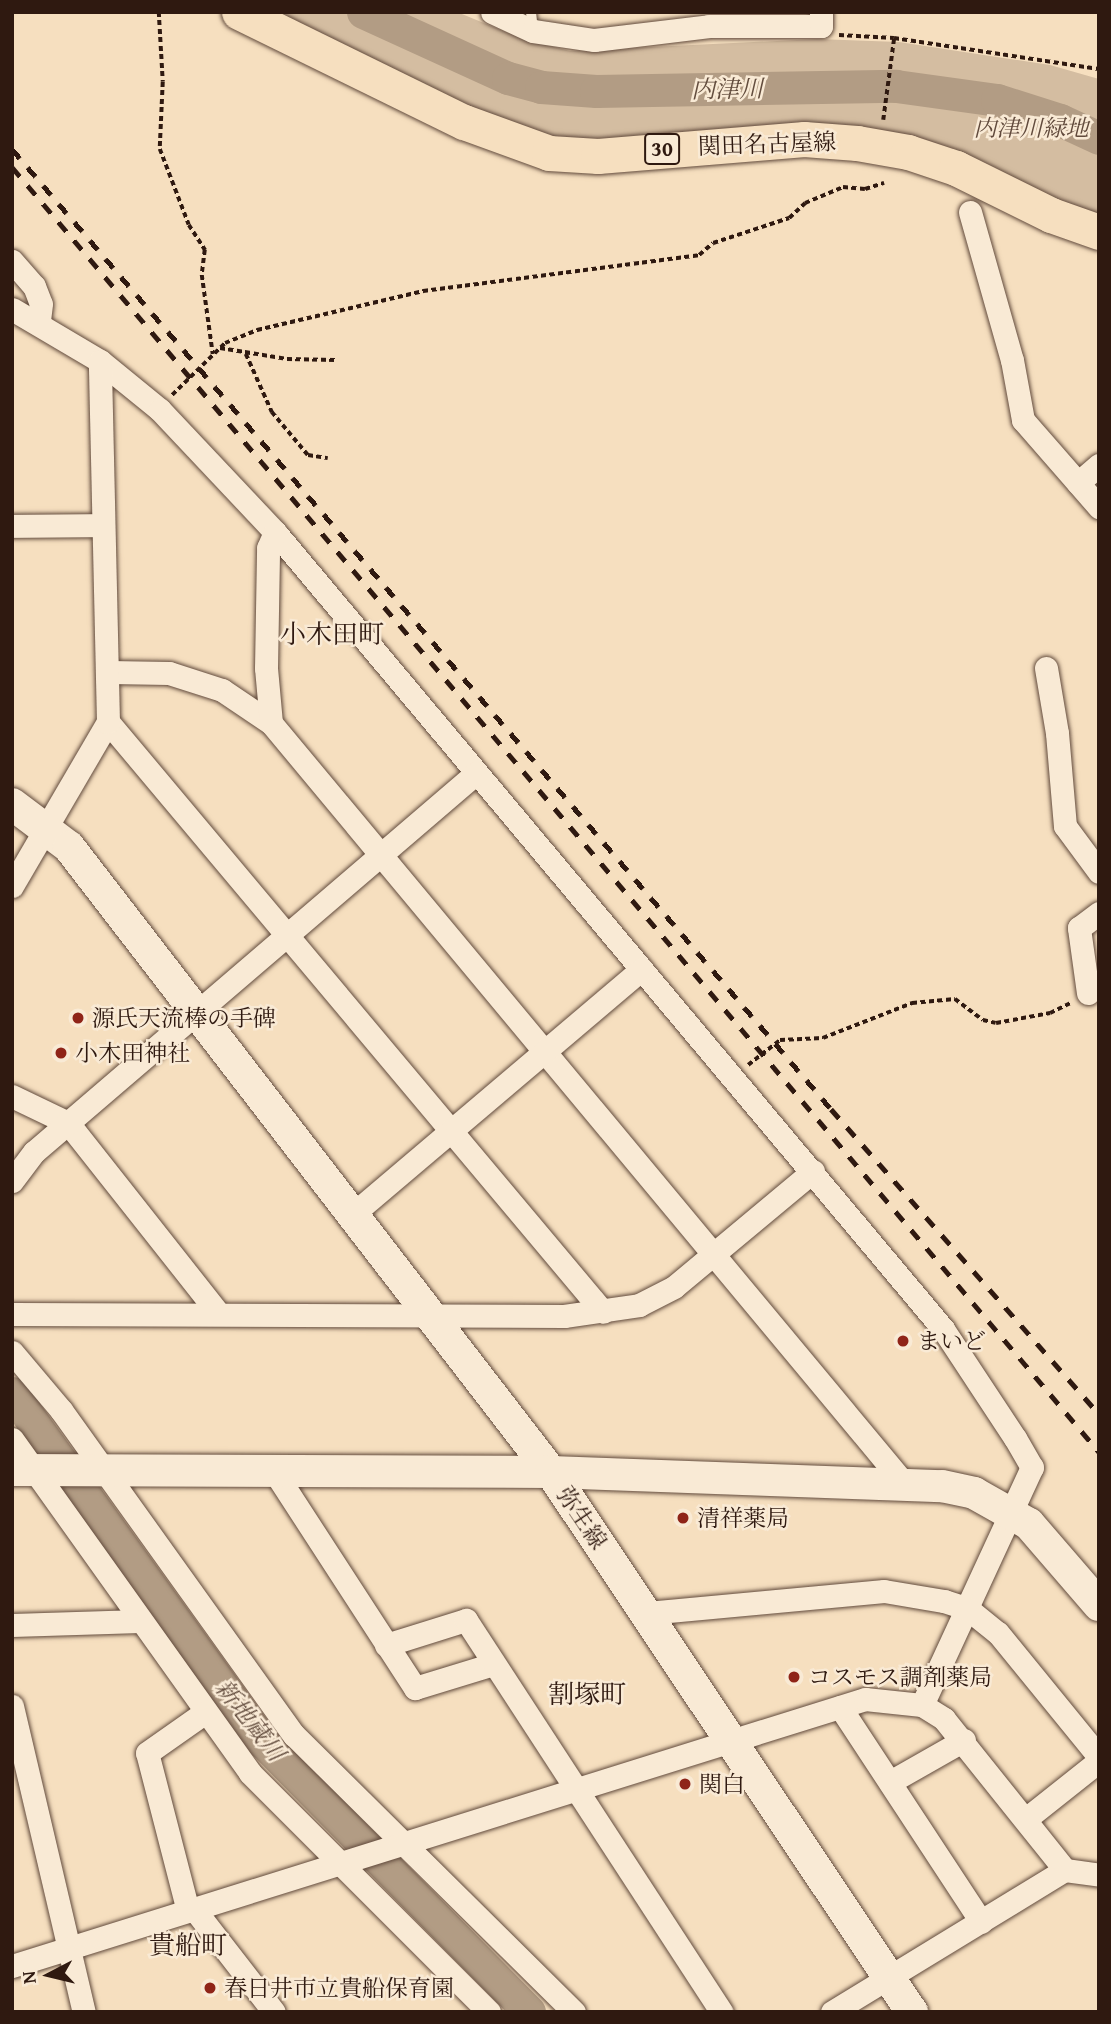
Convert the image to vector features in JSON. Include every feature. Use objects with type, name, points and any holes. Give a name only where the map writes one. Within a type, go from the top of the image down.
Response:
[{"type":"main road","name":"関田名古屋線","points":[[239,12],[464,122],[549,153],[598,156],[804,139],[880,146],[956,168],[1051,215],[1099,232]]},
{"type":"street","points":[[492,12],[594,40],[709,26],[821,19]]},
{"type":"street","points":[[970,212],[1012,360],[1023,420],[1099,507]]},
{"type":"street","points":[[12,261],[34,286],[41,304],[39,321]]},
{"type":"street","points":[[12,309],[39,321],[100,361],[160,410],[186,433],[275,532],[642,969],[735,1075],[943,1329],[1015,1438],[1032,1467],[922,1705]]},
{"type":"street","points":[[12,886],[108,722],[109,672],[100,361]]},
{"type":"street","points":[[1078,482],[1099,465]]},
{"type":"street","points":[[12,526],[103,525]]},
{"type":"street","points":[[271,723],[266,668],[268,562],[275,532]]},
{"type":"street","points":[[1046,668],[1057,733],[1065,826],[1099,872]]},
{"type":"street","points":[[109,672],[169,673],[222,690],[271,723],[903,1482]]},
{"type":"street","points":[[108,722],[288,933],[603,1312]]},
{"type":"street","points":[[12,1181],[34,1152],[476,773]]},
{"type":"street","points":[[12,804],[47,827],[69,846],[433,1315],[551,1472],[903,1482],[974,1493],[1013,1513],[1057,1553],[1099,1605]]},
{"type":"street","points":[[1088,993],[1079,928],[1099,913]]},
{"type":"street","points":[[354,1213],[642,969]]},
{"type":"street","points":[[12,1096],[68,1123],[219,1314]]},
{"type":"street","points":[[12,1314],[433,1315],[603,1312],[639,1306],[674,1287],[813,1171]]},
{"type":"street","points":[[12,1352],[294,1735],[397,1847],[575,2012]]},
{"type":"street","points":[[12,1439],[29,1470],[250,1773],[347,1862],[489,2012]]},
{"type":"street","name":"弥生線","points":[[29,1470],[97,1468],[551,1472],[912,2012]]},
{"type":"street","points":[[274,1471],[415,1688],[493,1664]]},
{"type":"street","points":[[647,1613],[884,1591],[913,1593],[968,1609],[1011,1646],[1099,1759],[1027,1818]]},
{"type":"street","points":[[386,1645],[466,1620],[722,2012]]},
{"type":"street","points":[[12,1625],[140,1621]]},
{"type":"street","points":[[12,1966],[865,1699],[922,1705],[964,1740],[1065,1870]]},
{"type":"street","points":[[12,1706],[66,1949],[84,2012]]},
{"type":"street","points":[[840,1707],[981,1922]]},
{"type":"street","points":[[205,1713],[147,1753],[191,1910],[274,2012]]},
{"type":"street","points":[[890,1782],[964,1740]]},
{"type":"street","points":[[832,2012],[1065,1870],[1099,1875]]},
{"type":"path","points":[[159,12],[163,82],[160,149],[188,225],[205,250],[202,275],[213,354]]},
{"type":"path","points":[[821,19],[841,36],[893,39],[1099,69]]},
{"type":"path","points":[[880,146],[893,39]]},
{"type":"path","points":[[160,410],[188,374],[220,348],[257,330],[423,291],[699,255],[713,243],[789,218],[805,203],[843,187],[865,189],[884,183]]},
{"type":"path","points":[[220,348],[246,354],[335,360]]},
{"type":"path","points":[[246,354],[272,412],[309,456],[328,458]]},
{"type":"path","points":[[735,1075],[780,1040],[823,1038],[912,1003],[955,999],[983,1020],[996,1023],[1050,1013],[1088,993]]},
{"type":"green space","name":"内津川緑地","points":[[265,12],[457,12],[523,39],[570,51],[817,39],[899,42],[1050,65],[1099,79],[1099,229],[958,165],[555,141],[459,105]]},
{"type":"waterway","name":"内津川","points":[[363,12],[508,78],[541,87],[596,91],[896,86],[997,100],[1060,120],[1099,138]]},
{"type":"waterway","name":"新地蔵川","points":[[12,1393],[263,1742],[529,2012]]},
{"type":"railway","points":[[12,149],[831,1109],[1099,1414]]},
{"type":"railway","points":[[12,167],[1099,1452]]},
{"type":"place","name":"源氏天流棒の手碑","points":[[78,1018]]},
{"type":"place","name":"小木田神社","points":[[61,1053]]},
{"type":"place","name":"まいど","points":[[903,1341]]},
{"type":"place","name":"清祥薬局","points":[[683,1518]]},
{"type":"place","name":"コスモス調剤薬局","points":[[794,1677]]},
{"type":"place","name":"関白","points":[[685,1784]]},
{"type":"place","name":"春日井市立貴船保育園","points":[[210,1988]]},
{"type":"district","name":"小木田町","points":[[332,634]]},
{"type":"district","name":"割塚町","points":[[587,1694]]},
{"type":"district","name":"貴船町","points":[[188,1945]]}]
